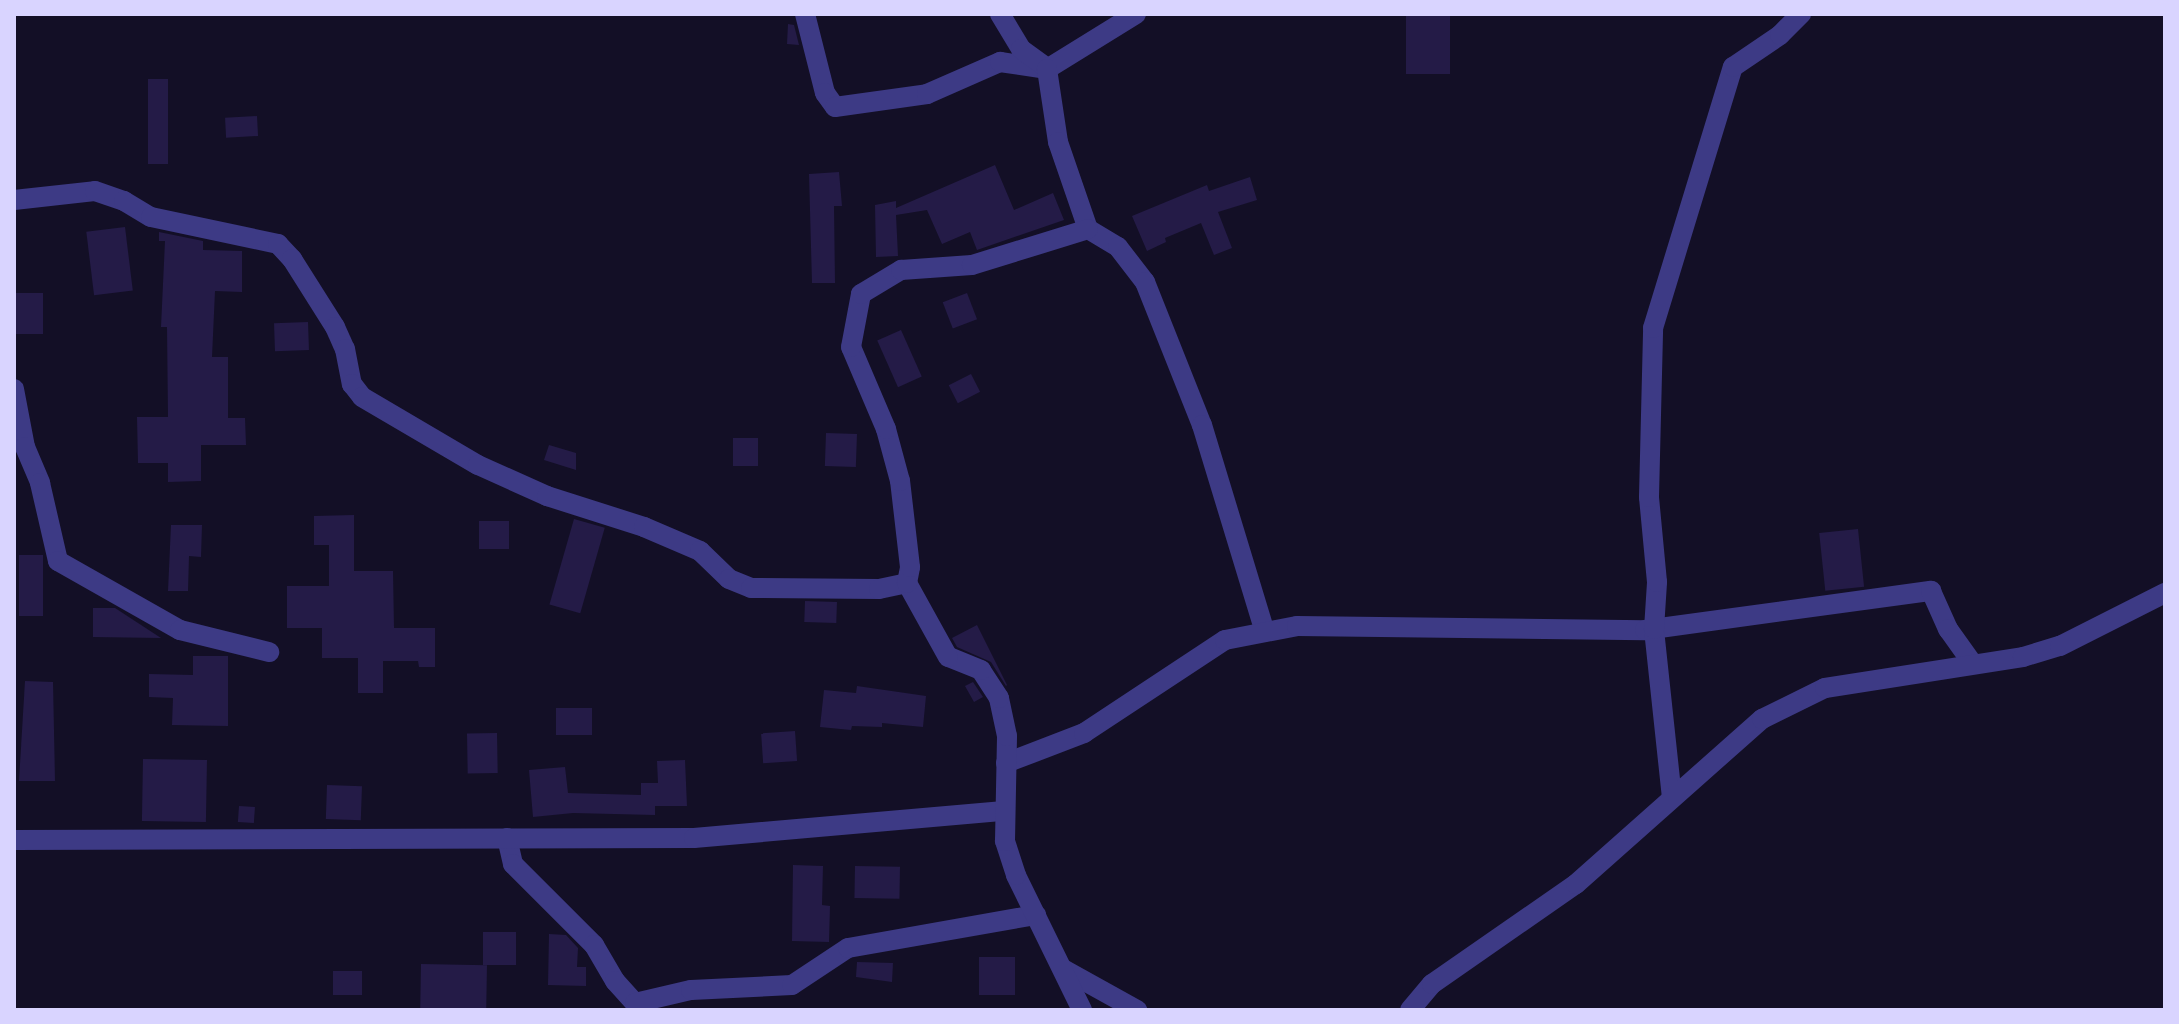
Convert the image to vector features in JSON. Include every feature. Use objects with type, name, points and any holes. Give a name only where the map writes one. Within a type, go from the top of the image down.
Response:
[{"type":"street","points":[[805,14],[825,93],[835,107],[927,94],[1000,62],[1047,69],[1136,14]]},
{"type":"street","points":[[1000,14],[1021,49],[1047,69],[1058,142],[1088,229],[1118,247],[1145,282],[1202,425],[1265,632]]},
{"type":"street","points":[[1672,798],[1654,629],[1657,582],[1649,497],[1653,328],[1733,67],[1780,35],[1801,14]]},
{"type":"street","points":[[14,200],[95,191],[124,201],[151,217],[278,244],[307,281],[335,327],[345,349],[352,384],[362,397],[478,465],[547,496],[644,527],[700,551],[729,579],[740,584],[751,588],[808,590],[879,589],[907,583]]},
{"type":"street","points":[[1082,1010],[1012,864],[1005,841],[1007,736],[999,698],[981,670],[948,657],[907,583],[910,567],[900,481],[886,429],[851,347],[861,294],[901,270],[972,265],[1088,229]]},
{"type":"street","points":[[14,389],[25,447],[51,521],[58,561],[180,630],[269,652]]},
{"type":"street","points":[[1006,763],[1084,733],[1225,640],[1297,626],[1654,629],[1931,591],[1948,629],[1973,664]]},
{"type":"street","points":[[1410,1010],[1432,984],[1576,884],[1762,719],[1825,688],[2023,657],[2060,646],[2165,593]]},
{"type":"street","points":[[14,840],[694,838],[1004,811]]},
{"type":"street","points":[[507,838],[513,864],[594,945],[615,981],[635,1003],[691,990],[792,985],[848,948],[1036,915]]},
{"type":"street","points":[[1063,969],[1137,1010]]},
{"type":"building","points":[[1406,14],[1450,14],[1450,74],[1406,74]]},
{"type":"building","points":[[788,24],[794,25],[799,45],[787,44]]},
{"type":"building","points":[[148,79],[168,79],[168,164],[148,164]]},
{"type":"building","points":[[257,116],[258,136],[226,138],[225,118]]},
{"type":"building","points":[[995,165],[1014,210],[1053,193],[1064,220],[977,250],[970,232],[942,244],[927,210],[896,215],[898,256],[876,257],[875,205],[896,201],[896,208]]},
{"type":"building","points":[[839,172],[842,206],[834,206],[835,283],[812,283],[809,174]]},
{"type":"building","points":[[1250,177],[1257,200],[1218,212],[1232,248],[1214,255],[1201,223],[1165,238],[1166,242],[1147,251],[1132,216],[1207,185],[1209,191]]},
{"type":"building","points":[[125,227],[133,291],[94,295],[86,232]]},
{"type":"building","points":[[159,232],[203,241],[203,250],[242,251],[242,292],[215,291],[212,357],[228,357],[228,418],[245,418],[246,445],[201,445],[201,481],[168,482],[168,463],[138,463],[137,417],[168,417],[167,327],[161,327],[165,241],[159,241]]},
{"type":"building","points":[[14,293],[43,293],[43,334],[14,334]]},
{"type":"building","points":[[967,293],[977,319],[953,328],[943,302]]},
{"type":"building","points":[[308,322],[309,350],[275,351],[274,323]]},
{"type":"building","points":[[901,330],[922,377],[898,387],[877,341]]},
{"type":"building","points":[[971,374],[980,392],[958,403],[949,385]]},
{"type":"building","points":[[826,433],[857,434],[856,467],[825,466]]},
{"type":"building","points":[[733,438],[758,438],[758,466],[733,466]]},
{"type":"building","points":[[549,445],[576,453],[576,470],[544,460]]},
{"type":"building","points":[[354,515],[354,571],[393,571],[394,628],[435,628],[435,667],[419,667],[418,661],[383,661],[383,693],[358,693],[358,658],[322,658],[322,628],[287,628],[287,586],[329,586],[329,545],[314,545],[314,516]]},
{"type":"building","points":[[574,519],[605,528],[580,613],[549,605]]},
{"type":"building","points":[[479,521],[509,521],[509,549],[479,549]]},
{"type":"building","points":[[171,525],[202,525],[201,557],[189,556],[188,591],[168,591]]},
{"type":"building","points":[[1858,529],[1864,587],[1825,591],[1819,533]]},
{"type":"building","points":[[19,555],[43,555],[43,616],[19,616]]},
{"type":"building","points":[[805,601],[837,602],[836,623],[804,622]]},
{"type":"building","points":[[93,608],[115,608],[161,638],[93,637]]},
{"type":"building","points":[[977,625],[1006,686],[991,662],[957,647],[952,638]]},
{"type":"building","points":[[193,656],[228,656],[228,726],[172,725],[173,698],[149,697],[149,674],[193,675]]},
{"type":"building","points":[[25,681],[53,682],[55,781],[19,781]]},
{"type":"building","points":[[973,682],[983,697],[974,702],[965,686]]},
{"type":"building","points":[[857,686],[926,696],[923,727],[882,723],[882,727],[852,726],[851,730],[820,727],[824,690],[856,693]]},
{"type":"building","points":[[556,708],[592,708],[592,735],[556,735]]},
{"type":"building","points":[[795,731],[797,761],[763,763],[761,733]]},
{"type":"building","points":[[497,733],[498,773],[468,774],[467,734]]},
{"type":"building","points":[[143,759],[207,760],[206,822],[142,821]]},
{"type":"building","points":[[685,760],[687,806],[655,806],[655,815],[573,813],[533,817],[529,770],[565,767],[568,793],[641,795],[641,783],[658,783],[657,761]]},
{"type":"building","points":[[327,785],[362,786],[361,820],[326,819]]},
{"type":"building","points":[[239,806],[255,807],[254,823],[238,822]]},
{"type":"building","points":[[793,865],[823,866],[822,905],[830,906],[829,942],[792,941]]},
{"type":"building","points":[[855,866],[900,867],[899,899],[854,898]]},
{"type":"building","points":[[483,932],[516,932],[516,965],[483,965]]},
{"type":"building","points":[[549,934],[566,935],[578,948],[577,967],[586,967],[586,986],[548,985]]},
{"type":"building","points":[[979,957],[1015,957],[1015,995],[979,995]]},
{"type":"building","points":[[857,962],[893,963],[892,982],[856,977]]},
{"type":"building","points":[[421,964],[487,965],[486,1010],[420,1010]]},
{"type":"building","points":[[333,971],[362,971],[362,995],[333,995]]}]
